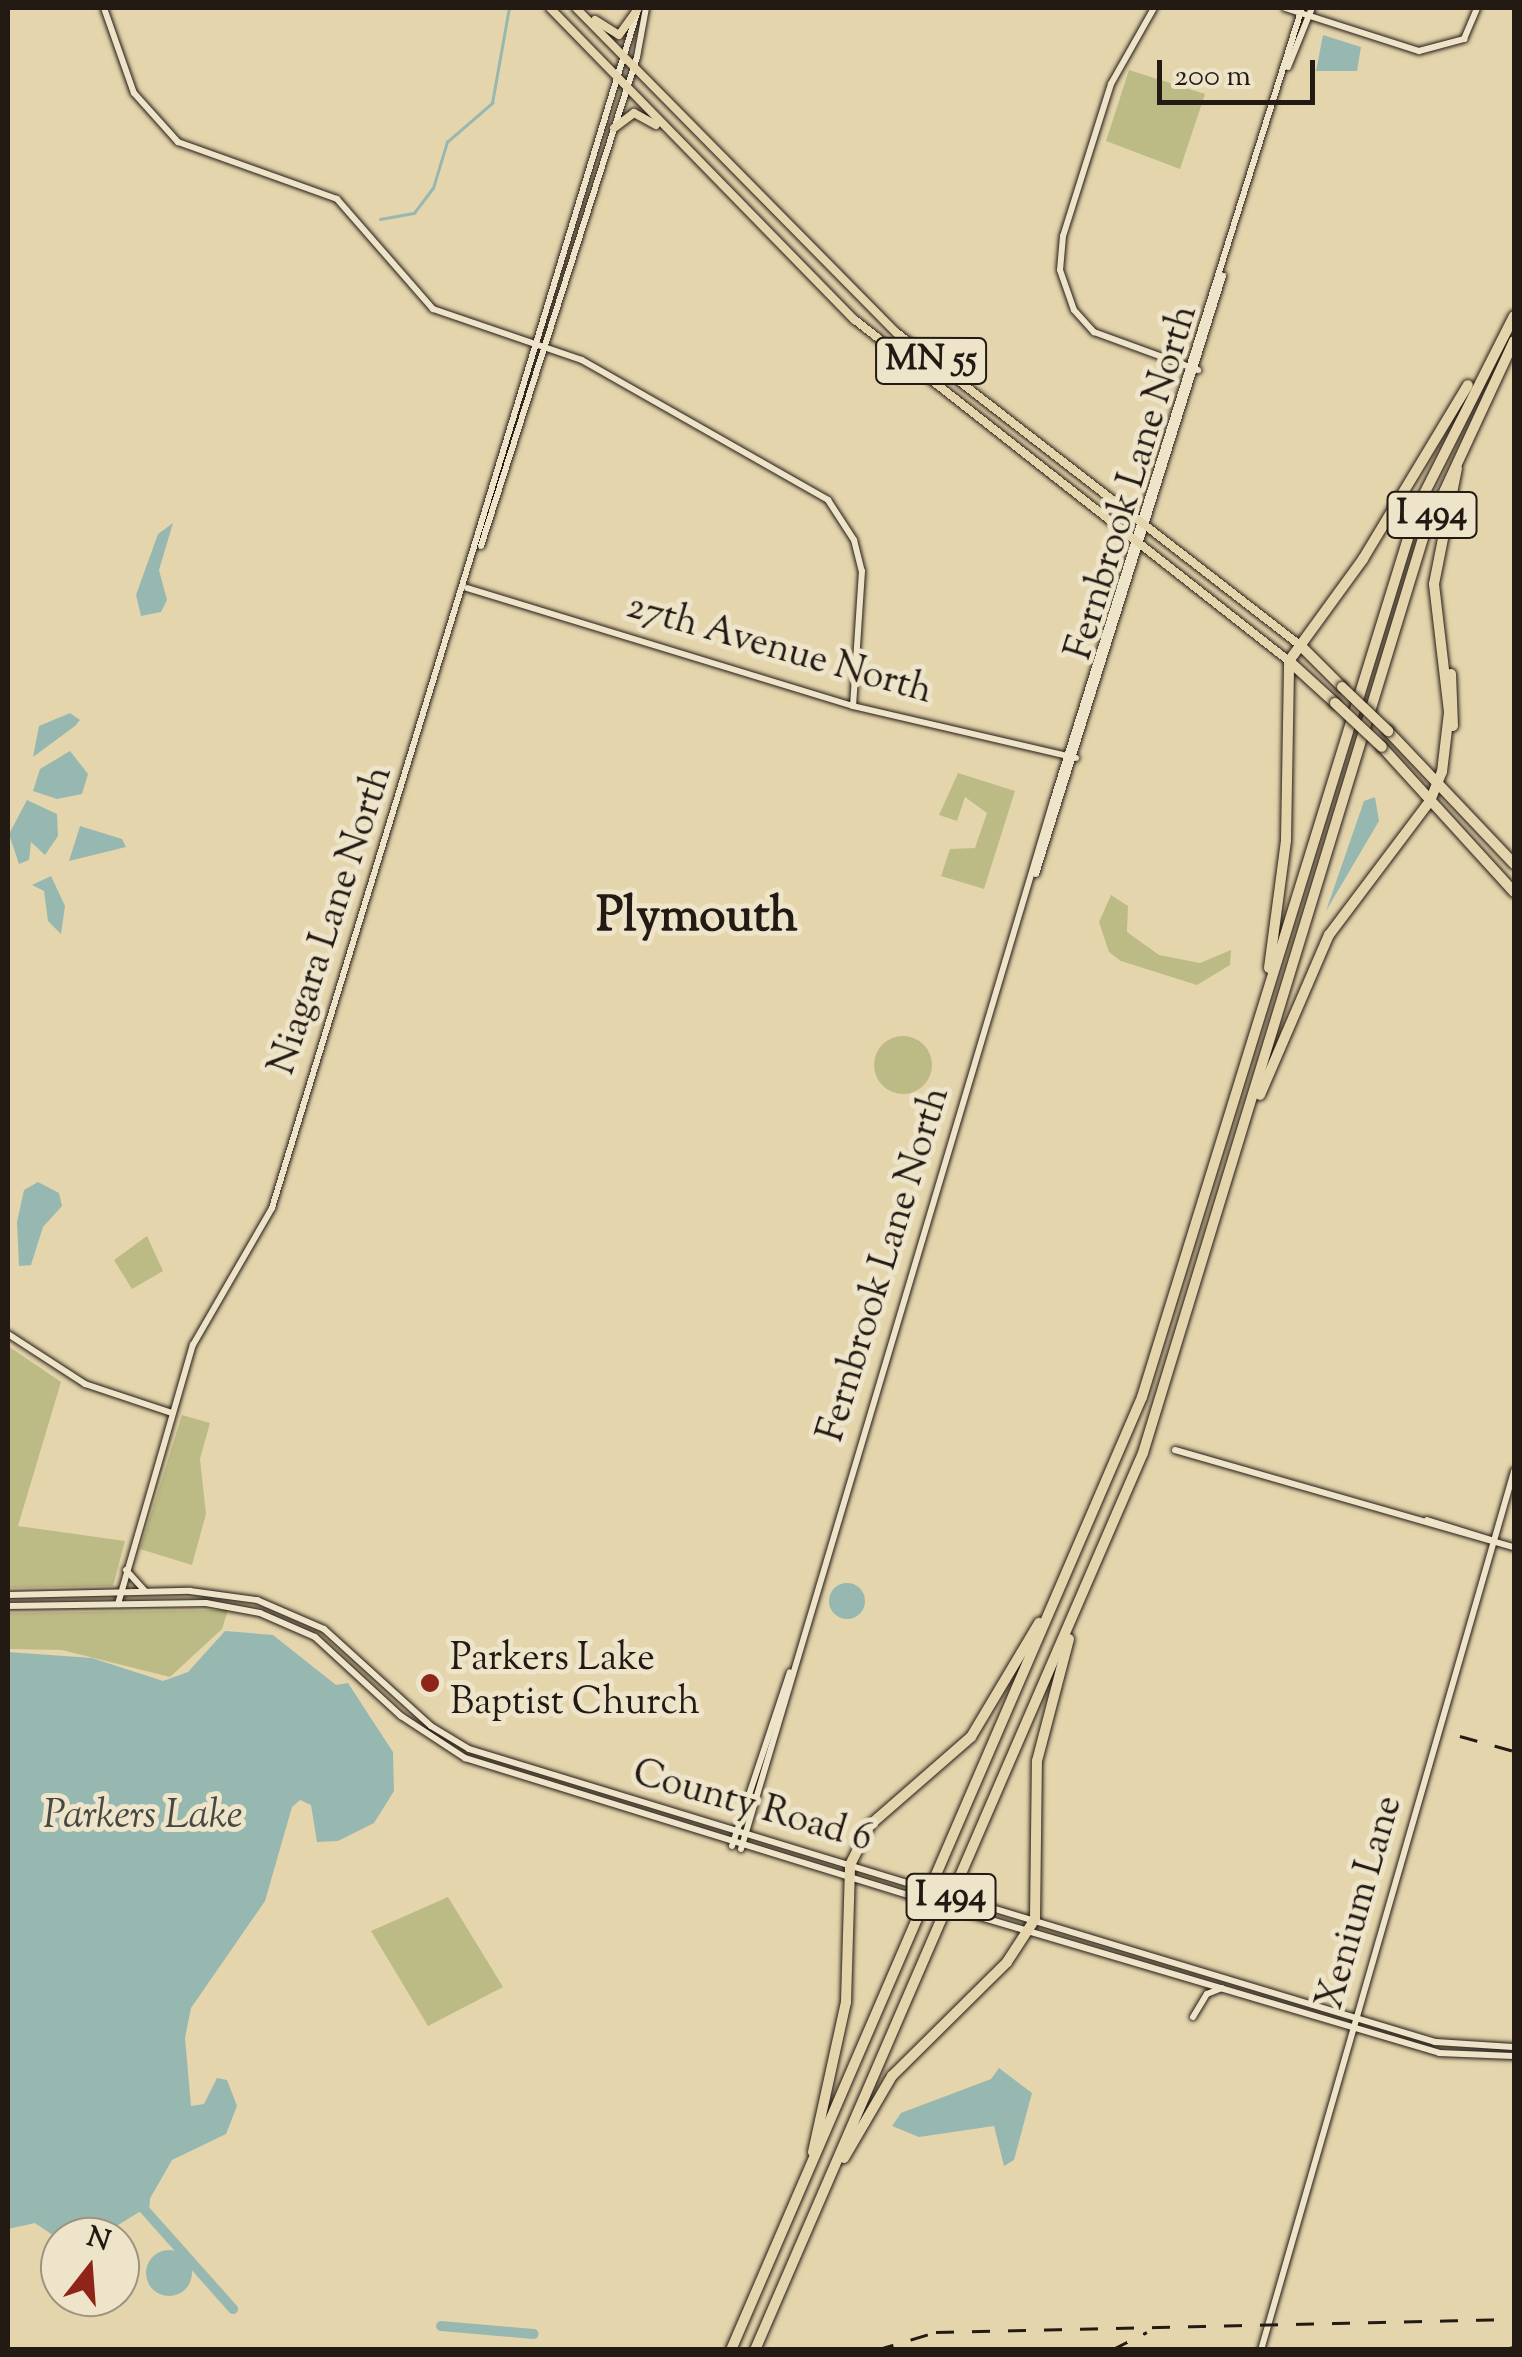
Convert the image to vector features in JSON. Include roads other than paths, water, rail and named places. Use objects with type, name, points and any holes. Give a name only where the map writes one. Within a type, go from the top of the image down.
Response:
[{"type":"highway","name":"I 494","points":[[731,2350],[1142,1397],[1412,524],[1477,377],[1514,316]]},
{"type":"highway","name":"I 494","points":[[755,2350],[1143,1453],[1424,535],[1514,342]]},
{"type":"highway","points":[[1240,1142],[1329,935],[1430,801],[1438,779],[1449,736],[1436,561],[1460,459],[1514,342]]},
{"type":"highway","points":[[1259,1023],[1286,840],[1289,661],[1477,377]]},
{"type":"highway","name":"MN 55","points":[[1300,646],[1438,779],[1514,864]]},
{"type":"highway","name":"MN 55","points":[[1289,661],[1382,747],[1514,892]]},
{"type":"highway","points":[[816,2208],[892,2076],[1033,1924],[1037,1761],[1087,1586]]},
{"type":"highway","points":[[808,2174],[846,2002],[850,1865],[880,1814],[971,1737],[1060,1589]]},
{"type":"main road","name":"MN 55","points":[[550,8],[854,320],[1289,661]]},
{"type":"main road","name":"MN 55","points":[[579,8],[857,297],[1300,646]]},
{"type":"main road","points":[[579,8],[616,35],[640,8]]},
{"type":"main road","points":[[614,128],[640,114],[677,140]]},
{"type":"street","points":[[104,8],[134,93],[164,132],[192,150],[337,200],[370,230],[410,290],[440,313],[547,348],[752,452],[838,512],[862,571],[853,706]]},
{"type":"street","points":[[623,84],[640,8]]},
{"type":"street","points":[[1154,8],[1112,84],[1063,236],[1060,270],[1074,310],[1094,332],[1198,370]]},
{"type":"street","points":[[1284,8],[1311,11],[1420,51],[1445,50],[1464,40],[1477,8]]},
{"type":"street","name":"Fernbrook Lane North","points":[[732,1846],[790,1672],[1035,876],[1198,370],[1301,10]]},
{"type":"street","name":"Fernbrook Lane North","points":[[1288,66],[1311,11]]},
{"type":"street","name":"Niagara Lane North","points":[[472,571],[547,348],[614,128],[623,84]]},
{"type":"street","name":"Niagara Lane North","points":[[172,1413],[199,1332],[271,1212],[467,588],[538,345],[623,84]]},
{"type":"street","name":"Fernbrook Lane North","points":[[1035,876],[1066,759],[1186,367],[1222,276]]},
{"type":"street","name":"27th Avenue North","points":[[467,588],[853,706],[1066,759],[1076,758]]},
{"type":"street","points":[[8,1334],[85,1384],[172,1413],[118,1604]]},
{"type":"street","points":[[1175,1450],[1514,1547]]},
{"type":"street","name":"Xenium Lane","points":[[1261,2350],[1514,1471]]},
{"type":"street","points":[[125,1569],[149,1592]]},
{"type":"street","name":"County Road 6","points":[[8,1595],[230,1595],[289,1611],[324,1629],[452,1740],[736,1834],[972,1902],[1225,1988],[1438,2053],[1514,2056]]},
{"type":"street","name":"County Road 6","points":[[8,1606],[206,1603],[280,1620],[334,1651],[402,1716],[466,1758],[732,1846],[967,1913],[1033,1924],[1458,2047],[1514,2047]]},
{"type":"street","name":"Fernbrook Lane North","points":[[742,1849],[790,1672]]},
{"type":"street","points":[[1193,2018],[1207,1994],[1225,1988]]},
{"type":"water","points":[[1323,35],[1361,47],[1357,71],[1316,71]]},
{"type":"water","points":[[173,523],[159,570],[167,600],[161,612],[141,616],[136,595],[158,534]]},
{"type":"water","points":[[70,713],[80,720],[33,757],[39,726]]},
{"type":"water","points":[[70,751],[88,774],[82,794],[57,799],[33,791],[40,769]]},
{"type":"water","points":[[1375,797],[1379,821],[1326,911],[1364,801]]},
{"type":"water","points":[[27,800],[57,814],[58,836],[45,855],[31,842],[29,860],[19,864],[9,834]]},
{"type":"water","points":[[80,826],[122,839],[126,847],[69,861]]},
{"type":"water","points":[[51,876],[65,906],[61,934],[48,921],[44,891],[32,885]]},
{"type":"water","points":[[38,1182],[59,1193],[62,1206],[43,1227],[31,1265],[19,1266],[17,1222],[24,1190]]},
{"type":"water","points":[[847,1583],[860,1588],[865,1601],[860,1614],[847,1619],[834,1614],[829,1601],[834,1588]]},
{"type":"water","name":"Parkers Lake","points":[[225,1631],[273,1635],[336,1685],[348,1683],[393,1752],[394,1791],[374,1823],[338,1841],[317,1842],[311,1805],[300,1800],[292,1807],[265,1901],[191,2008],[185,2038],[191,2106],[204,2104],[217,2078],[227,2080],[237,2106],[226,2134],[172,2160],[144,2209],[131,2217],[40,2217],[40,2226],[35,2223],[8,2229],[8,1652],[92,1658],[163,1681],[188,1672]]},
{"type":"water","points":[[999,2068],[1032,2093],[1014,2160],[1004,2166],[994,2126],[919,2137],[892,2126],[901,2113],[991,2079]]},
{"type":"water","points":[[169,2250],[185,2257],[192,2273],[185,2289],[169,2296],[153,2289],[146,2273],[153,2257]]},
{"type":"waterway","points":[[380,219],[414,213],[433,188],[447,142],[492,103],[509,8]]},
{"type":"waterway","points":[[145,2200],[144,2209],[233,2309]]},
{"type":"waterway","points":[[441,2326],[534,2334]]},
{"type":"railway","points":[[1460,1736],[1514,1751]]},
{"type":"railway","points":[[876,2350],[936,2332],[1514,2319]]},
{"type":"railway","points":[[1111,2350],[1147,2332]]},
{"type":"railway","points":[[1501,2350],[1514,2347]]},
{"type":"place","name":"Parkers Lake Baptist Church","points":[[430,1683]]},
{"type":"district","name":"Plymouth","points":[[697,919]]}]
